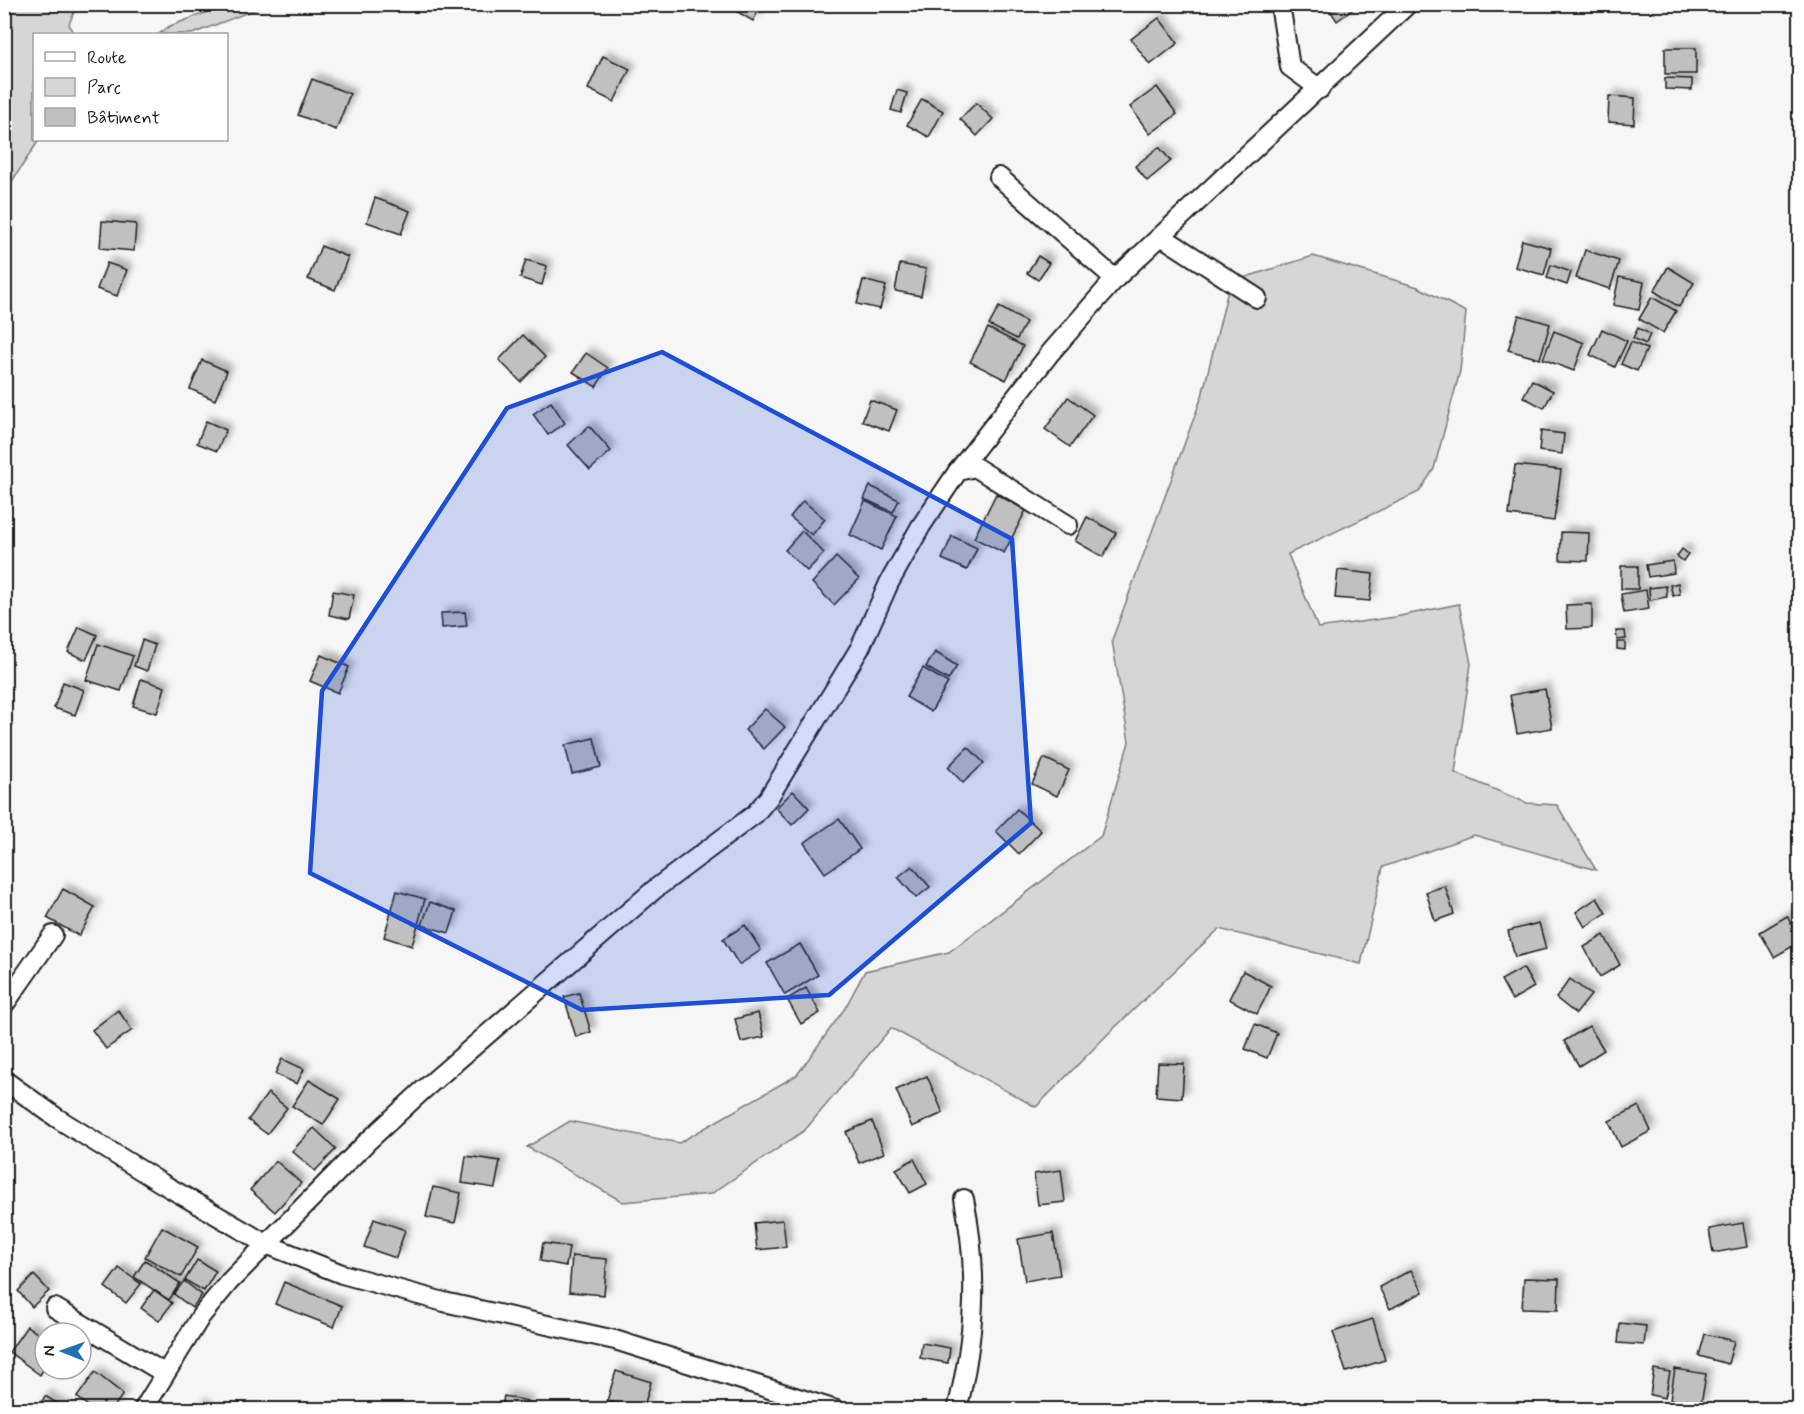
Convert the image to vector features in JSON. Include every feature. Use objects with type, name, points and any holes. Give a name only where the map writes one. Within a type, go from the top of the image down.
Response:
[{"type":"street","points":[[1280,4],[1290,67],[1320,89]]},
{"type":"street","points":[[143,1410],[201,1316],[266,1244],[422,1091],[654,889],[755,814],[769,797],[860,648],[889,583],[921,526],[958,471],[1051,352],[1115,279],[1408,4]]},
{"type":"street","points":[[999,177],[1115,279]]},
{"type":"street","points":[[1161,236],[1257,298]]},
{"type":"street","points":[[958,471],[975,467],[1068,525]]},
{"type":"street","points":[[4,1005],[53,935]]},
{"type":"street","points":[[4,1080],[57,1118],[266,1244],[363,1280],[444,1302],[615,1340],[836,1410]]},
{"type":"street","points":[[957,1410],[973,1334],[972,1235],[964,1198]]},
{"type":"street","points":[[54,1308],[164,1373]]},
{"type":"highlighted area","points":[[662,352],[1012,539],[1031,823],[829,995],[582,1010],[310,873],[322,691],[507,408]]},
{"type":"green space","points":[[5,4],[77,5],[69,24],[73,33],[33,33],[33,141],[38,141],[5,192]]},
{"type":"green space","points":[[229,4],[267,5],[195,33],[160,33],[170,26]]},
{"type":"green space","points":[[1313,256],[1418,287],[1466,312],[1460,371],[1434,469],[1419,492],[1288,554],[1318,628],[1395,617],[1459,604],[1471,664],[1455,773],[1527,803],[1557,805],[1596,870],[1474,835],[1383,867],[1361,964],[1219,929],[1107,1035],[1036,1107],[891,1028],[805,1130],[711,1194],[623,1202],[527,1147],[570,1121],[679,1143],[797,1075],[845,1008],[865,971],[949,952],[1101,836],[1129,742],[1112,640],[1202,396],[1230,282]]},
{"type":"building","points":[[730,4],[762,4],[753,21],[729,7]]},
{"type":"building","points":[[1326,4],[1360,4],[1337,21]]},
{"type":"building","points":[[1159,18],[1178,43],[1150,65],[1131,39]]},
{"type":"building","points":[[1665,48],[1696,48],[1696,74],[1665,74]]},
{"type":"building","points":[[603,56],[630,69],[614,102],[588,89]]},
{"type":"building","points":[[1665,78],[1692,79],[1692,90],[1665,89]]},
{"type":"building","points":[[312,79],[350,94],[336,130],[298,115]]},
{"type":"building","points":[[1157,87],[1177,114],[1150,134],[1130,107]]},
{"type":"building","points":[[897,90],[907,93],[901,113],[891,110]]},
{"type":"building","points":[[1609,96],[1635,98],[1634,124],[1608,122]]},
{"type":"building","points":[[922,99],[943,111],[929,137],[907,125]]},
{"type":"building","points":[[976,103],[993,119],[977,136],[960,119]]},
{"type":"building","points":[[1159,147],[1171,161],[1147,181],[1135,166]]},
{"type":"building","points":[[375,198],[410,211],[401,234],[367,222]]},
{"type":"building","points":[[102,221],[136,224],[134,251],[100,248]]},
{"type":"building","points":[[1522,240],[1551,248],[1544,275],[1515,267]]},
{"type":"building","points":[[321,246],[348,257],[335,290],[308,279]]},
{"type":"building","points":[[1585,250],[1619,261],[1610,289],[1576,278]]},
{"type":"building","points":[[1038,256],[1049,263],[1038,280],[1027,273]]},
{"type":"building","points":[[526,260],[547,266],[542,285],[520,278]]},
{"type":"building","points":[[107,263],[127,270],[117,296],[97,289]]},
{"type":"building","points":[[900,264],[926,269],[921,296],[895,291]]},
{"type":"building","points":[[1551,265],[1571,272],[1567,285],[1547,278]]},
{"type":"building","points":[[1668,267],[1694,283],[1679,307],[1654,291]]},
{"type":"building","points":[[1619,277],[1644,282],[1639,310],[1613,305]]},
{"type":"building","points":[[863,280],[886,286],[880,309],[857,304]]},
{"type":"building","points":[[1652,297],[1676,311],[1663,333],[1639,319]]},
{"type":"building","points":[[999,307],[1026,322],[1017,339],[989,325]]},
{"type":"building","points":[[1519,315],[1550,324],[1540,359],[1508,350]]},
{"type":"building","points":[[988,328],[1023,346],[1006,380],[970,362]]},
{"type":"building","points":[[1638,328],[1650,334],[1646,344],[1633,338]]},
{"type":"building","points":[[1602,329],[1627,341],[1615,367],[1590,355]]},
{"type":"building","points":[[1554,331],[1584,343],[1574,371],[1543,359]]},
{"type":"building","points":[[523,335],[545,357],[521,382],[499,360]]},
{"type":"building","points":[[1631,342],[1647,349],[1637,371],[1621,364]]},
{"type":"building","points":[[586,353],[608,368],[596,387],[573,372]]},
{"type":"building","points":[[202,360],[227,371],[215,400],[190,389]]},
{"type":"building","points":[[1532,380],[1553,391],[1544,408],[1523,397]]},
{"type":"building","points":[[1068,397],[1093,415],[1070,447],[1045,429]]},
{"type":"building","points":[[870,400],[897,410],[889,431],[862,421]]},
{"type":"building","points":[[551,402],[565,423],[548,435],[533,414]]},
{"type":"building","points":[[206,421],[226,430],[217,451],[197,443]]},
{"type":"building","points":[[589,426],[611,451],[590,470],[568,445]]},
{"type":"building","points":[[1541,431],[1564,434],[1562,454],[1539,451]]},
{"type":"building","points":[[1515,465],[1561,470],[1554,521],[1509,515]]},
{"type":"building","points":[[870,486],[899,500],[893,512],[864,499]]},
{"type":"building","points":[[996,494],[1026,510],[1004,553],[974,538]]},
{"type":"building","points":[[803,501],[825,519],[812,535],[790,517]]},
{"type":"building","points":[[865,501],[897,516],[881,550],[850,535]]},
{"type":"building","points":[[1087,517],[1116,533],[1103,557],[1075,541]]},
{"type":"building","points":[[802,531],[824,553],[807,571],[785,550]]},
{"type":"building","points":[[1561,532],[1589,533],[1588,561],[1560,560]]},
{"type":"building","points":[[952,536],[977,548],[967,570],[942,559]]},
{"type":"building","points":[[1682,549],[1688,554],[1683,561],[1677,556]]},
{"type":"building","points":[[836,557],[859,579],[834,605],[812,583]]},
{"type":"building","points":[[1673,561],[1674,573],[1648,577],[1646,565]]},
{"type":"building","points":[[1621,566],[1638,566],[1638,589],[1621,589]]},
{"type":"building","points":[[1338,570],[1373,574],[1370,601],[1335,598]]},
{"type":"building","points":[[1678,583],[1680,594],[1673,596],[1670,585]]},
{"type":"building","points":[[1666,586],[1667,597],[1650,600],[1649,588]]},
{"type":"building","points":[[1646,590],[1649,609],[1624,613],[1621,594]]},
{"type":"building","points":[[333,591],[354,595],[349,619],[329,615]]},
{"type":"building","points":[[1592,604],[1592,628],[1567,629],[1566,605]]},
{"type":"building","points":[[465,612],[467,626],[442,628],[441,613]]},
{"type":"building","points":[[79,627],[97,635],[86,660],[68,652]]},
{"type":"building","points":[[1616,631],[1625,631],[1626,639],[1617,640]]},
{"type":"building","points":[[142,640],[155,645],[147,671],[134,666]]},
{"type":"building","points":[[1617,642],[1625,642],[1625,650],[1617,649]]},
{"type":"building","points":[[98,644],[133,656],[121,691],[86,680]]},
{"type":"building","points":[[935,652],[957,666],[948,680],[926,667]]},
{"type":"building","points":[[321,655],[349,667],[338,693],[310,681]]},
{"type":"building","points":[[923,668],[948,683],[931,712],[906,697]]},
{"type":"building","points":[[141,679],[165,687],[157,713],[133,706]]},
{"type":"building","points":[[63,682],[84,690],[75,715],[54,708]]},
{"type":"building","points":[[1545,689],[1552,728],[1517,734],[1510,695]]},
{"type":"building","points":[[765,709],[785,727],[764,749],[745,730]]},
{"type":"building","points":[[594,738],[601,767],[572,774],[565,745]]},
{"type":"building","points":[[968,747],[984,763],[963,783],[948,767]]},
{"type":"building","points":[[1044,758],[1069,770],[1057,796],[1032,784]]},
{"type":"building","points":[[793,791],[809,808],[792,825],[776,808]]},
{"type":"building","points":[[1017,809],[1041,831],[1019,854],[996,831]]},
{"type":"building","points":[[839,819],[860,849],[825,873],[804,843]]},
{"type":"building","points":[[912,866],[930,887],[916,898],[898,877]]},
{"type":"building","points":[[1445,886],[1454,914],[1435,921],[1426,892]]},
{"type":"building","points":[[63,889],[95,907],[79,936],[47,918]]},
{"type":"building","points":[[397,891],[425,899],[412,946],[384,937]]},
{"type":"building","points":[[1597,898],[1606,913],[1585,927],[1576,912]]},
{"type":"building","points":[[430,902],[456,911],[449,933],[422,925]]},
{"type":"building","points":[[1787,916],[1800,942],[1774,957],[1760,932]]},
{"type":"building","points":[[1539,923],[1546,949],[1515,957],[1508,931]]},
{"type":"building","points":[[745,925],[761,950],[739,965],[723,939]]},
{"type":"building","points":[[1604,935],[1620,965],[1600,977],[1584,947]]},
{"type":"building","points":[[800,944],[818,975],[785,995],[767,963]]},
{"type":"building","points":[[1523,968],[1534,987],[1512,1000],[1501,980]]},
{"type":"building","points":[[1243,971],[1271,986],[1257,1014],[1229,999]]},
{"type":"building","points":[[1570,979],[1591,995],[1576,1014],[1556,998]]},
{"type":"building","points":[[806,988],[820,1013],[801,1024],[787,999]]},
{"type":"building","points":[[579,993],[591,1032],[576,1037],[564,997]]},
{"type":"building","points":[[118,1010],[132,1030],[106,1049],[92,1030]]},
{"type":"building","points":[[758,1013],[764,1037],[741,1042],[735,1019]]},
{"type":"building","points":[[1255,1024],[1277,1033],[1267,1058],[1245,1049]]},
{"type":"building","points":[[1589,1026],[1604,1050],[1579,1066],[1564,1041]]},
{"type":"building","points":[[282,1059],[304,1069],[297,1084],[275,1074]]},
{"type":"building","points":[[1158,1063],[1184,1064],[1182,1098],[1156,1096]]},
{"type":"building","points":[[927,1076],[943,1113],[912,1127],[896,1090]]},
{"type":"building","points":[[309,1080],[340,1099],[323,1125],[292,1106]]},
{"type":"building","points":[[268,1093],[287,1108],[267,1134],[248,1120]]},
{"type":"building","points":[[1639,1106],[1651,1131],[1621,1147],[1609,1121]]},
{"type":"building","points":[[872,1121],[884,1153],[859,1163],[846,1132]]},
{"type":"building","points":[[314,1128],[336,1149],[315,1171],[292,1151]]},
{"type":"building","points":[[466,1156],[500,1161],[495,1188],[462,1183]]},
{"type":"building","points":[[914,1159],[927,1184],[910,1193],[896,1169]]},
{"type":"building","points":[[276,1161],[301,1183],[275,1212],[250,1190]]},
{"type":"building","points":[[1061,1170],[1065,1202],[1038,1205],[1034,1174]]},
{"type":"building","points":[[433,1187],[461,1193],[455,1223],[426,1217]]},
{"type":"building","points":[[374,1219],[405,1230],[396,1258],[364,1247]]},
{"type":"building","points":[[783,1220],[786,1247],[757,1250],[754,1223]]},
{"type":"building","points":[[1743,1223],[1747,1247],[1713,1253],[1709,1229]]},
{"type":"building","points":[[162,1227],[198,1247],[181,1277],[145,1257]]},
{"type":"building","points":[[1053,1233],[1060,1275],[1025,1281],[1018,1239]]},
{"type":"building","points":[[543,1243],[569,1247],[566,1266],[540,1261]]},
{"type":"building","points":[[572,1256],[607,1259],[604,1295],[569,1292]]},
{"type":"building","points":[[145,1260],[180,1283],[169,1300],[134,1277]]},
{"type":"building","points":[[197,1260],[216,1271],[204,1291],[185,1280]]},
{"type":"building","points":[[119,1268],[141,1284],[126,1303],[105,1287]]},
{"type":"building","points":[[1411,1270],[1423,1292],[1390,1309],[1379,1287]]},
{"type":"building","points":[[34,1275],[49,1291],[32,1307],[18,1291]]},
{"type":"building","points":[[1524,1278],[1559,1279],[1558,1310],[1522,1309]]},
{"type":"building","points":[[184,1281],[202,1295],[192,1308],[174,1294]]},
{"type":"building","points":[[284,1282],[342,1306],[334,1327],[275,1304]]},
{"type":"building","points":[[154,1290],[172,1303],[159,1321],[141,1308]]},
{"type":"building","points":[[1373,1319],[1385,1360],[1346,1372],[1333,1332]]},
{"type":"building","points":[[1620,1323],[1646,1326],[1644,1345],[1618,1343]]},
{"type":"building","points":[[27,1326],[33,1330],[33,1370],[9,1352]]},
{"type":"building","points":[[1705,1334],[1734,1341],[1728,1364],[1699,1356]]},
{"type":"building","points":[[922,1343],[950,1348],[948,1363],[920,1358]]},
{"type":"building","points":[[1654,1369],[1670,1372],[1665,1398],[1650,1395]]},
{"type":"building","points":[[1675,1369],[1706,1374],[1701,1405],[1670,1400]]},
{"type":"building","points":[[616,1371],[651,1382],[643,1410],[607,1401]]},
{"type":"building","points":[[95,1372],[123,1394],[112,1410],[93,1410],[77,1397],[89,1381],[93,1381]]},
{"type":"building","points":[[45,1396],[68,1410],[37,1410]]},
{"type":"building","points":[[504,1396],[528,1401],[526,1410],[501,1410]]},
{"type":"building","points":[[200,1403],[210,1410],[196,1410]]}]
